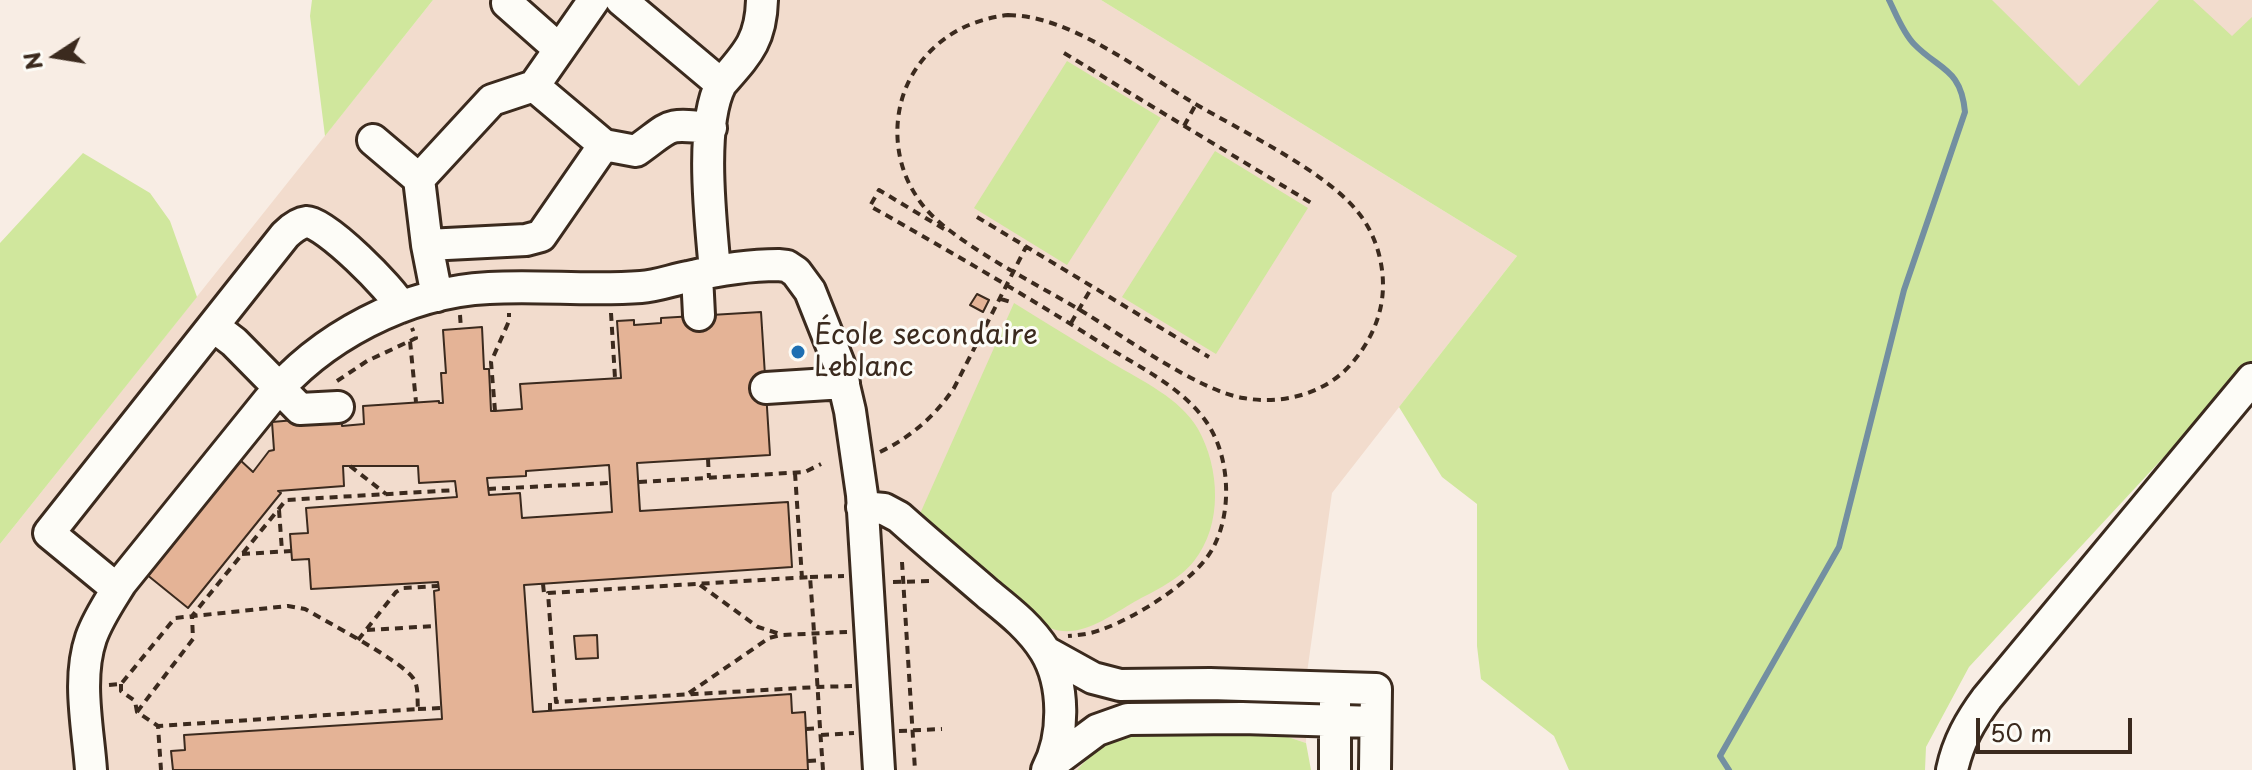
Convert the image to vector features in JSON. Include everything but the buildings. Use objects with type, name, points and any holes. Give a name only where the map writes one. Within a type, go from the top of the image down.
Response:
[{"type":"street","points":[[419,179],[492,100],[534,86],[594,0]]},
{"type":"street","points":[[621,0],[721,84]]},
{"type":"street","points":[[699,315],[706,273],[711,128],[717,93],[721,84],[752,49],[760,28],[762,0]]},
{"type":"street","points":[[507,3],[559,49]]},
{"type":"street","points":[[534,86],[604,145],[636,151],[667,127],[685,125],[711,128]]},
{"type":"street","points":[[373,140],[419,179],[437,296]]},
{"type":"street","points":[[427,245],[526,240],[541,236],[604,145]]},
{"type":"street","points":[[117,589],[49,533],[285,235],[298,224],[307,222],[329,233],[390,291],[405,313]]},
{"type":"street","points":[[91,770],[85,683],[87,656],[96,625],[117,589],[280,386],[323,349],[437,296],[492,288],[610,289],[654,286],[706,273],[778,265],[796,272],[810,291],[844,383],[856,439],[862,507],[879,579],[870,632],[879,770]]},
{"type":"street","points":[[213,326],[280,386],[300,409],[337,394]]},
{"type":"street","points":[[1952,770],[1956,750],[1965,731],[1987,698],[2252,379]]},
{"type":"street","points":[[766,388],[844,383]]},
{"type":"street","points":[[862,507],[884,509],[899,517],[1020,620],[1046,652],[1055,675],[1060,714],[1057,742],[1048,768]]},
{"type":"street","points":[[1046,652],[1093,678],[1120,685],[1376,689],[1375,770]]},
{"type":"street","points":[[1335,687],[1335,770]]},
{"type":"street","points":[[1048,768],[1097,730],[1128,719],[1375,722]]},
{"type":"path","points":[[963,240],[937,220],[916,196],[903,167],[898,140],[900,106],[910,79],[933,47],[955,31],[980,20],[1008,15],[1036,17],[1081,35],[1307,169],[1358,212],[1373,238],[1383,280],[1380,310],[1370,338],[1355,360],[1333,380],[1297,396],[1262,400],[1234,396],[1205,384],[1015,271],[879,190],[870,206],[1008,284],[1180,393],[1206,421],[1220,450],[1225,492],[1216,541],[1210,554],[1190,575],[1143,609],[1107,628],[1080,636],[1071,635]]},
{"type":"path","points":[[1064,53],[1216,149],[1313,204]]},
{"type":"path","points":[[1184,126],[1196,104]]},
{"type":"path","points":[[977,217],[1066,267],[1092,287],[1209,357]]},
{"type":"path","points":[[880,452],[915,431],[942,406],[1026,247]]},
{"type":"path","points":[[1070,324],[1092,287]]},
{"type":"path","points":[[1118,303],[1122,297]]},
{"type":"path","points":[[1001,299],[1014,303]]},
{"type":"path","points":[[495,411],[491,362],[509,321],[509,301]]},
{"type":"path","points":[[337,394],[353,368],[416,338],[405,313]]},
{"type":"path","points":[[612,321],[615,378]]},
{"type":"path","points":[[410,341],[416,402]]},
{"type":"path","points":[[708,459],[709,478]]},
{"type":"path","points":[[639,482],[795,473],[821,464]]},
{"type":"path","points":[[350,466],[386,494]]},
{"type":"path","points":[[795,473],[802,578]]},
{"type":"path","points":[[488,489],[610,483]]},
{"type":"path","points":[[137,712],[193,639],[192,616],[286,500],[456,490]]},
{"type":"path","points":[[279,508],[282,551]]},
{"type":"path","points":[[790,535],[799,534]]},
{"type":"path","points":[[242,554],[291,551]]},
{"type":"path","points":[[902,562],[915,770]]},
{"type":"path","points":[[810,577],[823,770]]},
{"type":"path","points":[[543,584],[544,593],[548,593],[810,577],[932,581]]},
{"type":"path","points":[[698,584],[758,627],[781,635]]},
{"type":"path","points":[[358,640],[396,592],[403,588],[438,586]]},
{"type":"path","points":[[548,593],[556,702]]},
{"type":"path","points":[[418,709],[414,680],[400,666],[298,607],[175,618],[121,684],[121,691],[135,701],[137,712],[158,726],[441,708]]},
{"type":"path","points":[[365,630],[436,626]]},
{"type":"path","points":[[687,695],[769,638],[870,632]]},
{"type":"path","points":[[100,685],[121,684]]},
{"type":"path","points":[[550,711],[550,702],[873,684]]},
{"type":"path","points":[[158,726],[161,770]]},
{"type":"path","points":[[806,729],[820,728]]},
{"type":"path","points":[[900,731],[942,729]]},
{"type":"path","points":[[808,761],[822,760]]},
{"type":"shaded area","name":"École secondaire Leblanc","points":[[433,0],[1101,0],[1517,256],[1332,493],[1307,673],[1306,743],[1288,737],[1140,734],[1108,742],[1077,770],[0,770],[0,544]]},
{"type":"shaded area","points":[[1958,0],[2252,0],[2252,93],[2080,115]]},
{"type":"green space","points":[[312,0],[433,0],[325,136],[310,16]]},
{"type":"green space","points":[[1101,0],[1992,0],[2079,86],[2159,0],[2193,0],[2232,36],[2252,17],[2252,362],[1969,667],[1926,747],[1925,770],[1569,770],[1554,736],[1481,679],[1477,646],[1477,504],[1442,477],[1399,407],[1517,256]]},
{"type":"green space","points":[[1067,61],[1161,118],[1067,265],[974,208]]},
{"type":"green space","points":[[1215,151],[1308,208],[1216,354],[1122,297]]},
{"type":"green space","points":[[83,153],[150,193],[170,221],[197,297],[0,544],[0,243]]},
{"type":"green space","points":[[1014,303],[1171,399],[1198,429],[1211,461],[1214,514],[1210,531],[1194,561],[1166,584],[1105,620],[1083,629],[1061,631],[1042,623],[919,516]]},
{"type":"green space","points":[[1164,733],[1288,737],[1306,743],[1311,770],[1077,770],[1106,745],[1126,737]]},
{"type":"waterway","points":[[1729,770],[1720,756],[1839,547],[1904,290],[1965,112],[1963,98],[1954,78],[1910,40],[1889,0]]},
{"type":"place","name":"École secondaire Leblanc","points":[[798,352]]}]
